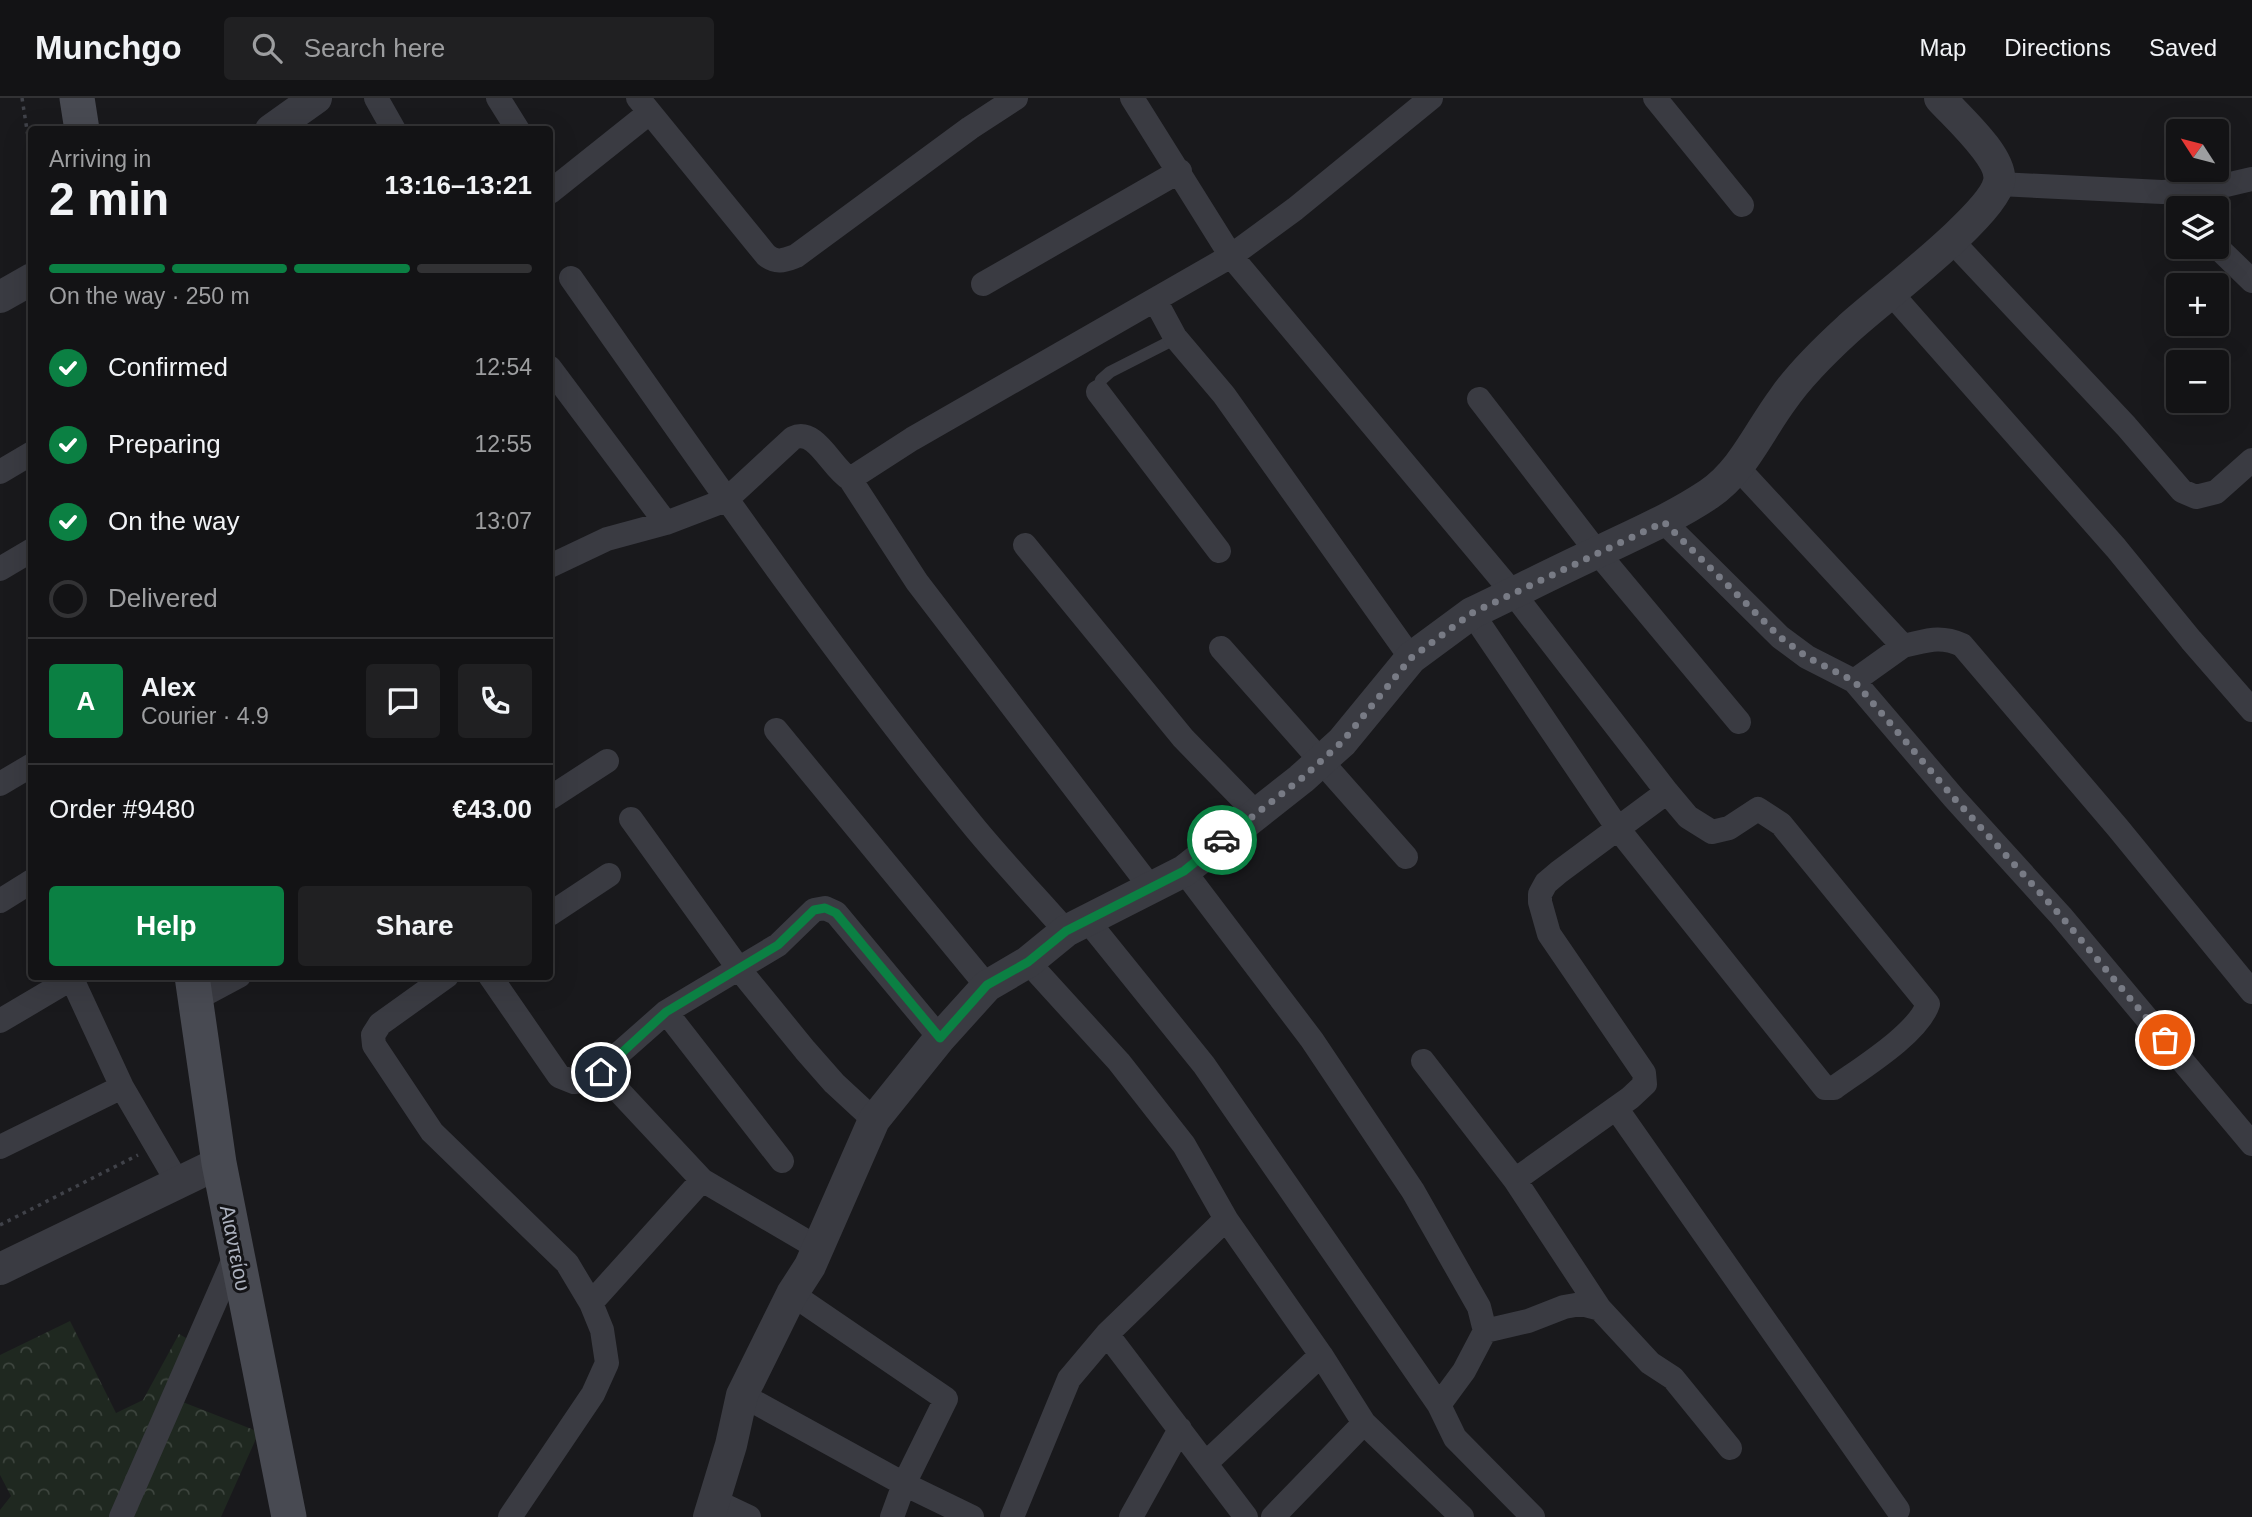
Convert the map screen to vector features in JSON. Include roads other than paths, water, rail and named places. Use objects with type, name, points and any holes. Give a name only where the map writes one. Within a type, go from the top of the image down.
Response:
[{"type":"main road","points":[[77,98],[81,126]]},
{"type":"main road","name":"Αιαντείου","points":[[194,988],[219,1163],[289,1517]]},
{"type":"street","points":[[277,126],[316,98]]},
{"type":"street","points":[[376,98],[392,126]]},
{"type":"street","points":[[498,98],[516,126]]},
{"type":"street","points":[[553,189],[644,105],[766,255],[780,261],[796,256],[970,128],[1016,98]]},
{"type":"street","points":[[1132,98],[1231,256],[1513,593],[1667,792],[1688,817],[1712,832],[1729,828],[1758,809],[1781,824],[1928,1004],[1924,1015],[1911,1030],[1834,1088],[1825,1088],[1619,830],[1472,613]]},
{"type":"street","points":[[850,479],[924,432],[1231,256],[1295,209],[1432,98]]},
{"type":"street","points":[[1655,98],[1742,205]]},
{"type":"street","points":[[750,1517],[711,1509],[731,1445],[742,1395],[792,1294],[810,1266],[874,1119],[940,1038],[987,985],[1028,962],[1076,925],[1184,871],[1257,814],[1342,742],[1411,658],[1472,613],[1664,522],[1711,493],[1729,478],[1784,397],[1810,367],[1847,330],[1952,241],[1990,199],[1999,184],[1999,170],[1993,157],[1940,98]]},
{"type":"street","points":[[983,284],[1180,171]]},
{"type":"street","points":[[2184,196],[2252,179]]},
{"type":"street","points":[[1999,184],[2166,200]]},
{"type":"street","points":[[1952,241],[2126,426],[2182,491],[2196,496],[2216,492],[2252,460]]},
{"type":"street","points":[[2229,259],[2252,281]]},
{"type":"street","points":[[571,278],[726,500],[896,729],[977,830],[1076,925],[1204,1065],[1439,1405],[1455,1438],[1533,1517]]},
{"type":"street","points":[[0,297],[28,281]]},
{"type":"street","points":[[1890,292],[2116,548],[2190,640],[2252,710]]},
{"type":"street","points":[[1155,300],[1175,337],[1224,395],[1411,658]]},
{"type":"street","points":[[553,372],[666,523]]},
{"type":"street","points":[[1098,392],[1219,551]]},
{"type":"street","points":[[1479,399],[1597,552],[1739,722]]},
{"type":"street","points":[[553,565],[607,539],[666,523],[726,500],[793,438],[800,434],[807,435],[841,474],[850,479],[917,582],[1151,888]]},
{"type":"street","points":[[0,472],[28,455]]},
{"type":"street","points":[[1738,467],[1903,646]]},
{"type":"street","points":[[1664,522],[1780,637],[1807,657],[1854,681],[1954,798],[2061,916],[2252,1143]]},
{"type":"street","points":[[1025,545],[1183,738],[1257,814]]},
{"type":"street","points":[[0,569],[28,552]]},
{"type":"street","points":[[1854,681],[1903,646],[1938,638],[1962,645],[2118,828],[2252,992]]},
{"type":"street","points":[[1221,648],[1406,857]]},
{"type":"street","points":[[776,730],[987,985]]},
{"type":"street","points":[[553,796],[607,761]]},
{"type":"street","points":[[0,784],[28,767]]},
{"type":"street","points":[[1515,1180],[1645,1084],[1644,1073],[1549,934],[1540,894],[1546,883],[1667,792]]},
{"type":"street","points":[[631,819],[739,968],[834,1083],[874,1119]]},
{"type":"street","points":[[1184,871],[1312,1040],[1412,1191],[1479,1307],[1485,1331],[1464,1371],[1439,1405]]},
{"type":"street","points":[[553,912],[609,875]]},
{"type":"street","points":[[0,901],[28,884]]},
{"type":"street","points":[[493,980],[559,1076],[574,1082],[589,1080],[666,1012],[778,945],[814,910],[825,908],[836,913],[940,1038]]},
{"type":"street","points":[[1028,962],[1119,1062],[1184,1145],[1226,1219],[1321,1355],[1364,1423],[1462,1517]]},
{"type":"street","points":[[0,1021],[71,980]]},
{"type":"street","points":[[75,980],[122,1087],[178,1183]]},
{"type":"street","points":[[194,988],[224,980]]},
{"type":"street","points":[[441,980],[380,1024],[373,1035],[374,1045],[432,1132],[566,1263],[592,1303],[602,1330],[607,1363],[593,1394],[512,1516]]},
{"type":"street","points":[[666,1012],[782,1161]]},
{"type":"street","points":[[1423,1061],[1515,1180],[1600,1309],[1650,1363],[1674,1378],[1730,1448]]},
{"type":"street","points":[[601,1072],[702,1180],[818,1248]]},
{"type":"street","points":[[0,1147],[122,1087]]},
{"type":"street","points":[[1616,1108],[1898,1510]]},
{"type":"street","points":[[0,1269],[219,1163]]},
{"type":"street","points":[[592,1303],[702,1180]]},
{"type":"street","points":[[1012,1517],[1069,1379],[1107,1334],[1226,1219]]},
{"type":"street","points":[[121,1517],[236,1254]]},
{"type":"street","points":[[792,1294],[946,1399],[904,1484],[892,1517]]},
{"type":"street","points":[[1485,1331],[1528,1321],[1573,1305],[1581,1304],[1600,1309]]},
{"type":"street","points":[[1107,1334],[1246,1517]]},
{"type":"street","points":[[1206,1463],[1321,1355]]},
{"type":"street","points":[[742,1395],[904,1484],[972,1517]]},
{"type":"street","points":[[1273,1517],[1364,1423]]},
{"type":"street","points":[[1131,1517],[1180,1429]]},
{"type":"lane","points":[[1098,392],[1101,380],[1110,372],[1175,337]]}]
